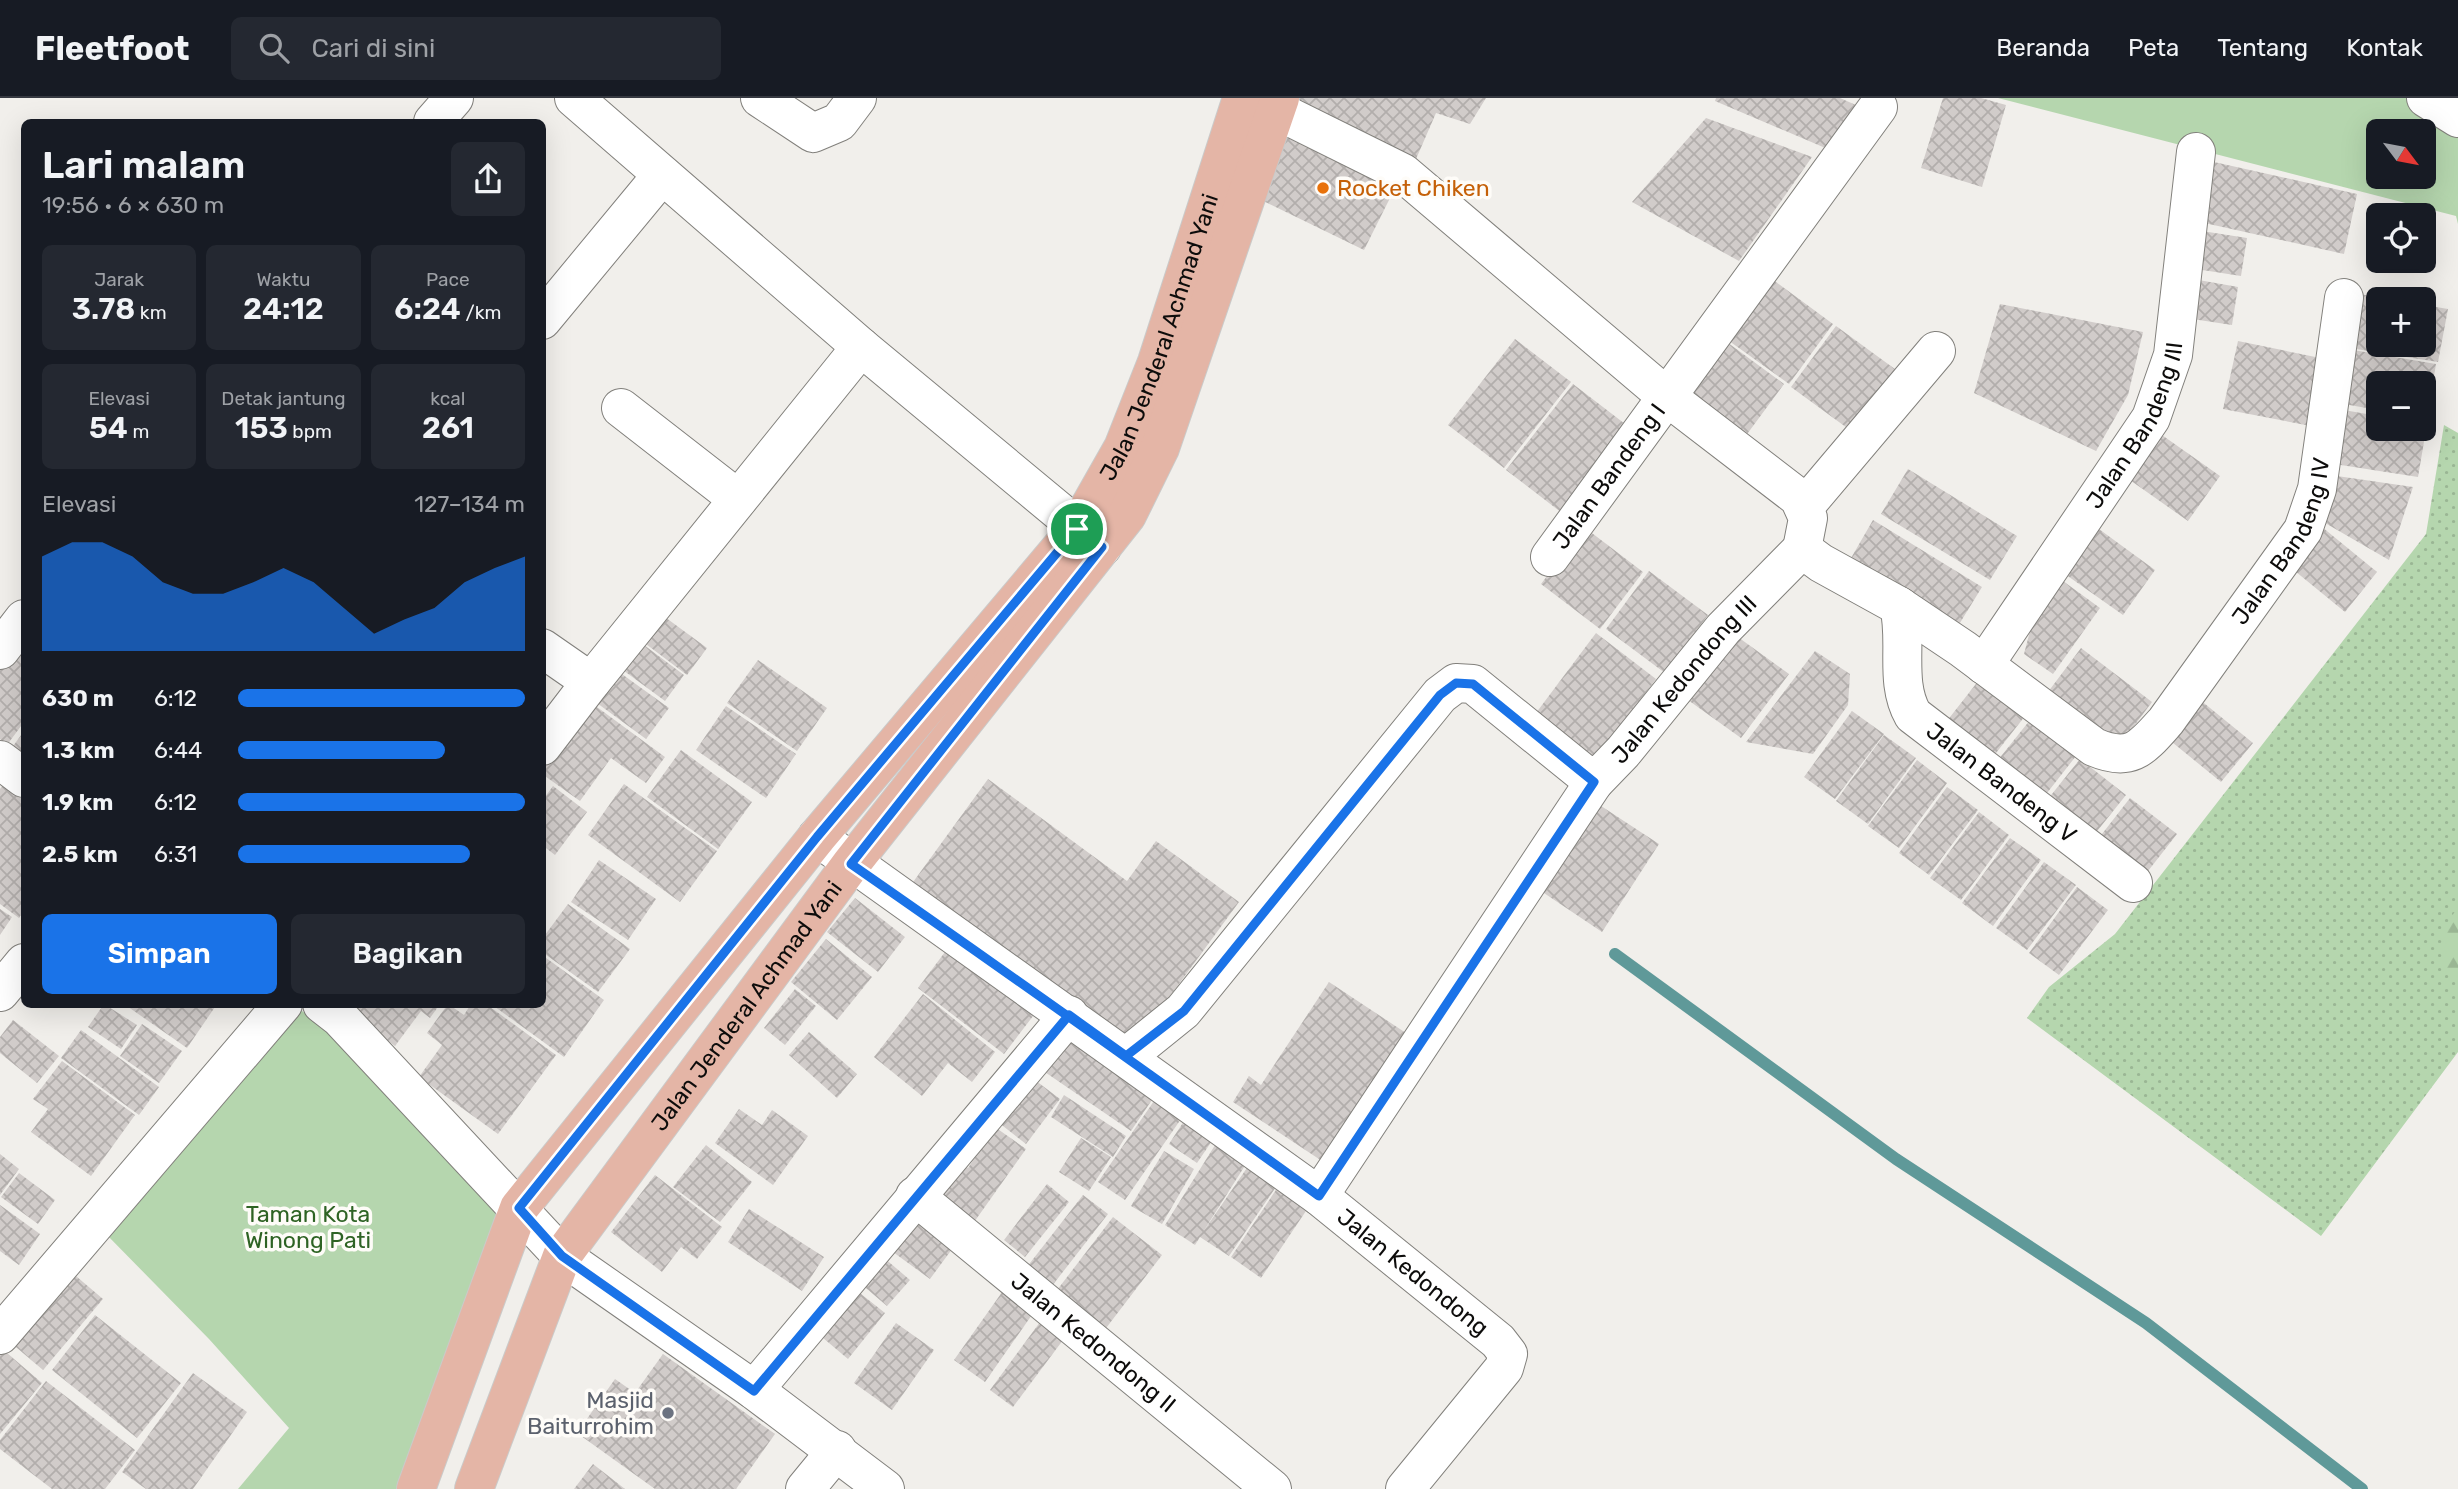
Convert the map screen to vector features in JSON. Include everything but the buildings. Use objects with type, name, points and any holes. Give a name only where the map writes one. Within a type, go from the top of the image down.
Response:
[{"type":"main road","name":"Jalan Jenderal Achmad Yani","points":[[474,1489],[562,1256],[1090,538],[1157,362],[1266,102]]},
{"type":"main road","name":"Jalan Jenderal Achmad Yani","points":[[416,1489],[519,1208],[817,837],[1090,538]]},
{"type":"street","points":[[436,119],[454,98]]},
{"type":"street","points":[[573,98],[861,347],[1090,538]]},
{"type":"street","points":[[760,98],[813,133],[839,121],[856,98]]},
{"type":"street","points":[[2426,98],[2458,118]]},
{"type":"street","points":[[1266,102],[1403,173],[1666,396],[1800,498],[1808,519],[1802,549],[1984,665]]},
{"type":"street","name":"Jalan Bandeng I","points":[[1550,557],[1878,107]]},
{"type":"street","name":"Jalan Bandeng III","points":[[1984,665],[2151,418],[2174,355],[2196,152]]},
{"type":"street","points":[[546,315],[662,174]]},
{"type":"street","name":"Jalan Bandeng IV","points":[[1984,665],[2094,747],[2114,756],[2141,750],[2166,721],[2303,530],[2318,489],[2344,298]]},
{"type":"street","points":[[546,741],[590,682],[861,347]]},
{"type":"street","points":[[1805,506],[1936,351]]},
{"type":"street","points":[[621,408],[738,499]]},
{"type":"street","name":"Jalan Kedondong III","points":[[1126,1056],[1184,1011],[1440,695],[1456,683],[1473,684],[1594,782],[1623,752],[1723,629],[1802,549]]},
{"type":"street","name":"Jalan Bandeng V","points":[[1901,613],[1903,698],[1913,715],[2133,883]]},
{"type":"street","points":[[0,650],[21,623]]},
{"type":"street","points":[[546,651],[590,682]]},
{"type":"street","points":[[0,760],[21,776]]},
{"type":"street","points":[[1319,1196],[1594,782]]},
{"type":"street","name":"Jalan Kedondong","points":[[817,837],[851,864],[1069,1015],[1319,1196],[1499,1341],[1507,1354],[1504,1368],[1405,1489]]},
{"type":"street","points":[[0,992],[21,967]]},
{"type":"street","points":[[0,1335],[280,1008]]},
{"type":"street","points":[[337,1009],[562,1256],[837,1450],[885,1489]]},
{"type":"street","points":[[754,1391],[1069,1015]]},
{"type":"street","name":"Jalan Kedondong II","points":[[915,1196],[1272,1489]]},
{"type":"street","points":[[805,1489],[837,1450]]},
{"type":"green space","points":[[1998,98],[2458,98],[2458,224],[2456,216],[2436,211],[2436,203],[2406,203]]},
{"type":"green space","points":[[2444,425],[2458,433],[2458,1052],[2321,1236],[2027,1018],[2049,987],[2115,934],[2426,534]]},
{"type":"green space","points":[[2458,907],[2458,975],[2443,971],[2444,928]]},
{"type":"green space","name":"Taman Kota Winong Pati","points":[[299,1009],[333,1033],[498,1212],[398,1489],[238,1489],[289,1428],[209,1339],[105,1233]]},
{"type":"waterway","points":[[1615,954],[1896,1159],[2146,1323],[2362,1489]]},
{"type":"place","name":"Rocket Chiken","points":[[1323,188]]},
{"type":"place","name":"Masjid Baiturrohim","points":[[668,1413]]},
{"type":"route","points":[[1077,529],[817,837],[519,1208],[562,1256],[754,1391],[1069,1015],[1126,1056],[1184,1011],[1440,695],[1456,683],[1473,684],[1594,782],[1319,1196],[1069,1015],[851,864],[1102,547],[1077,529]]}]
